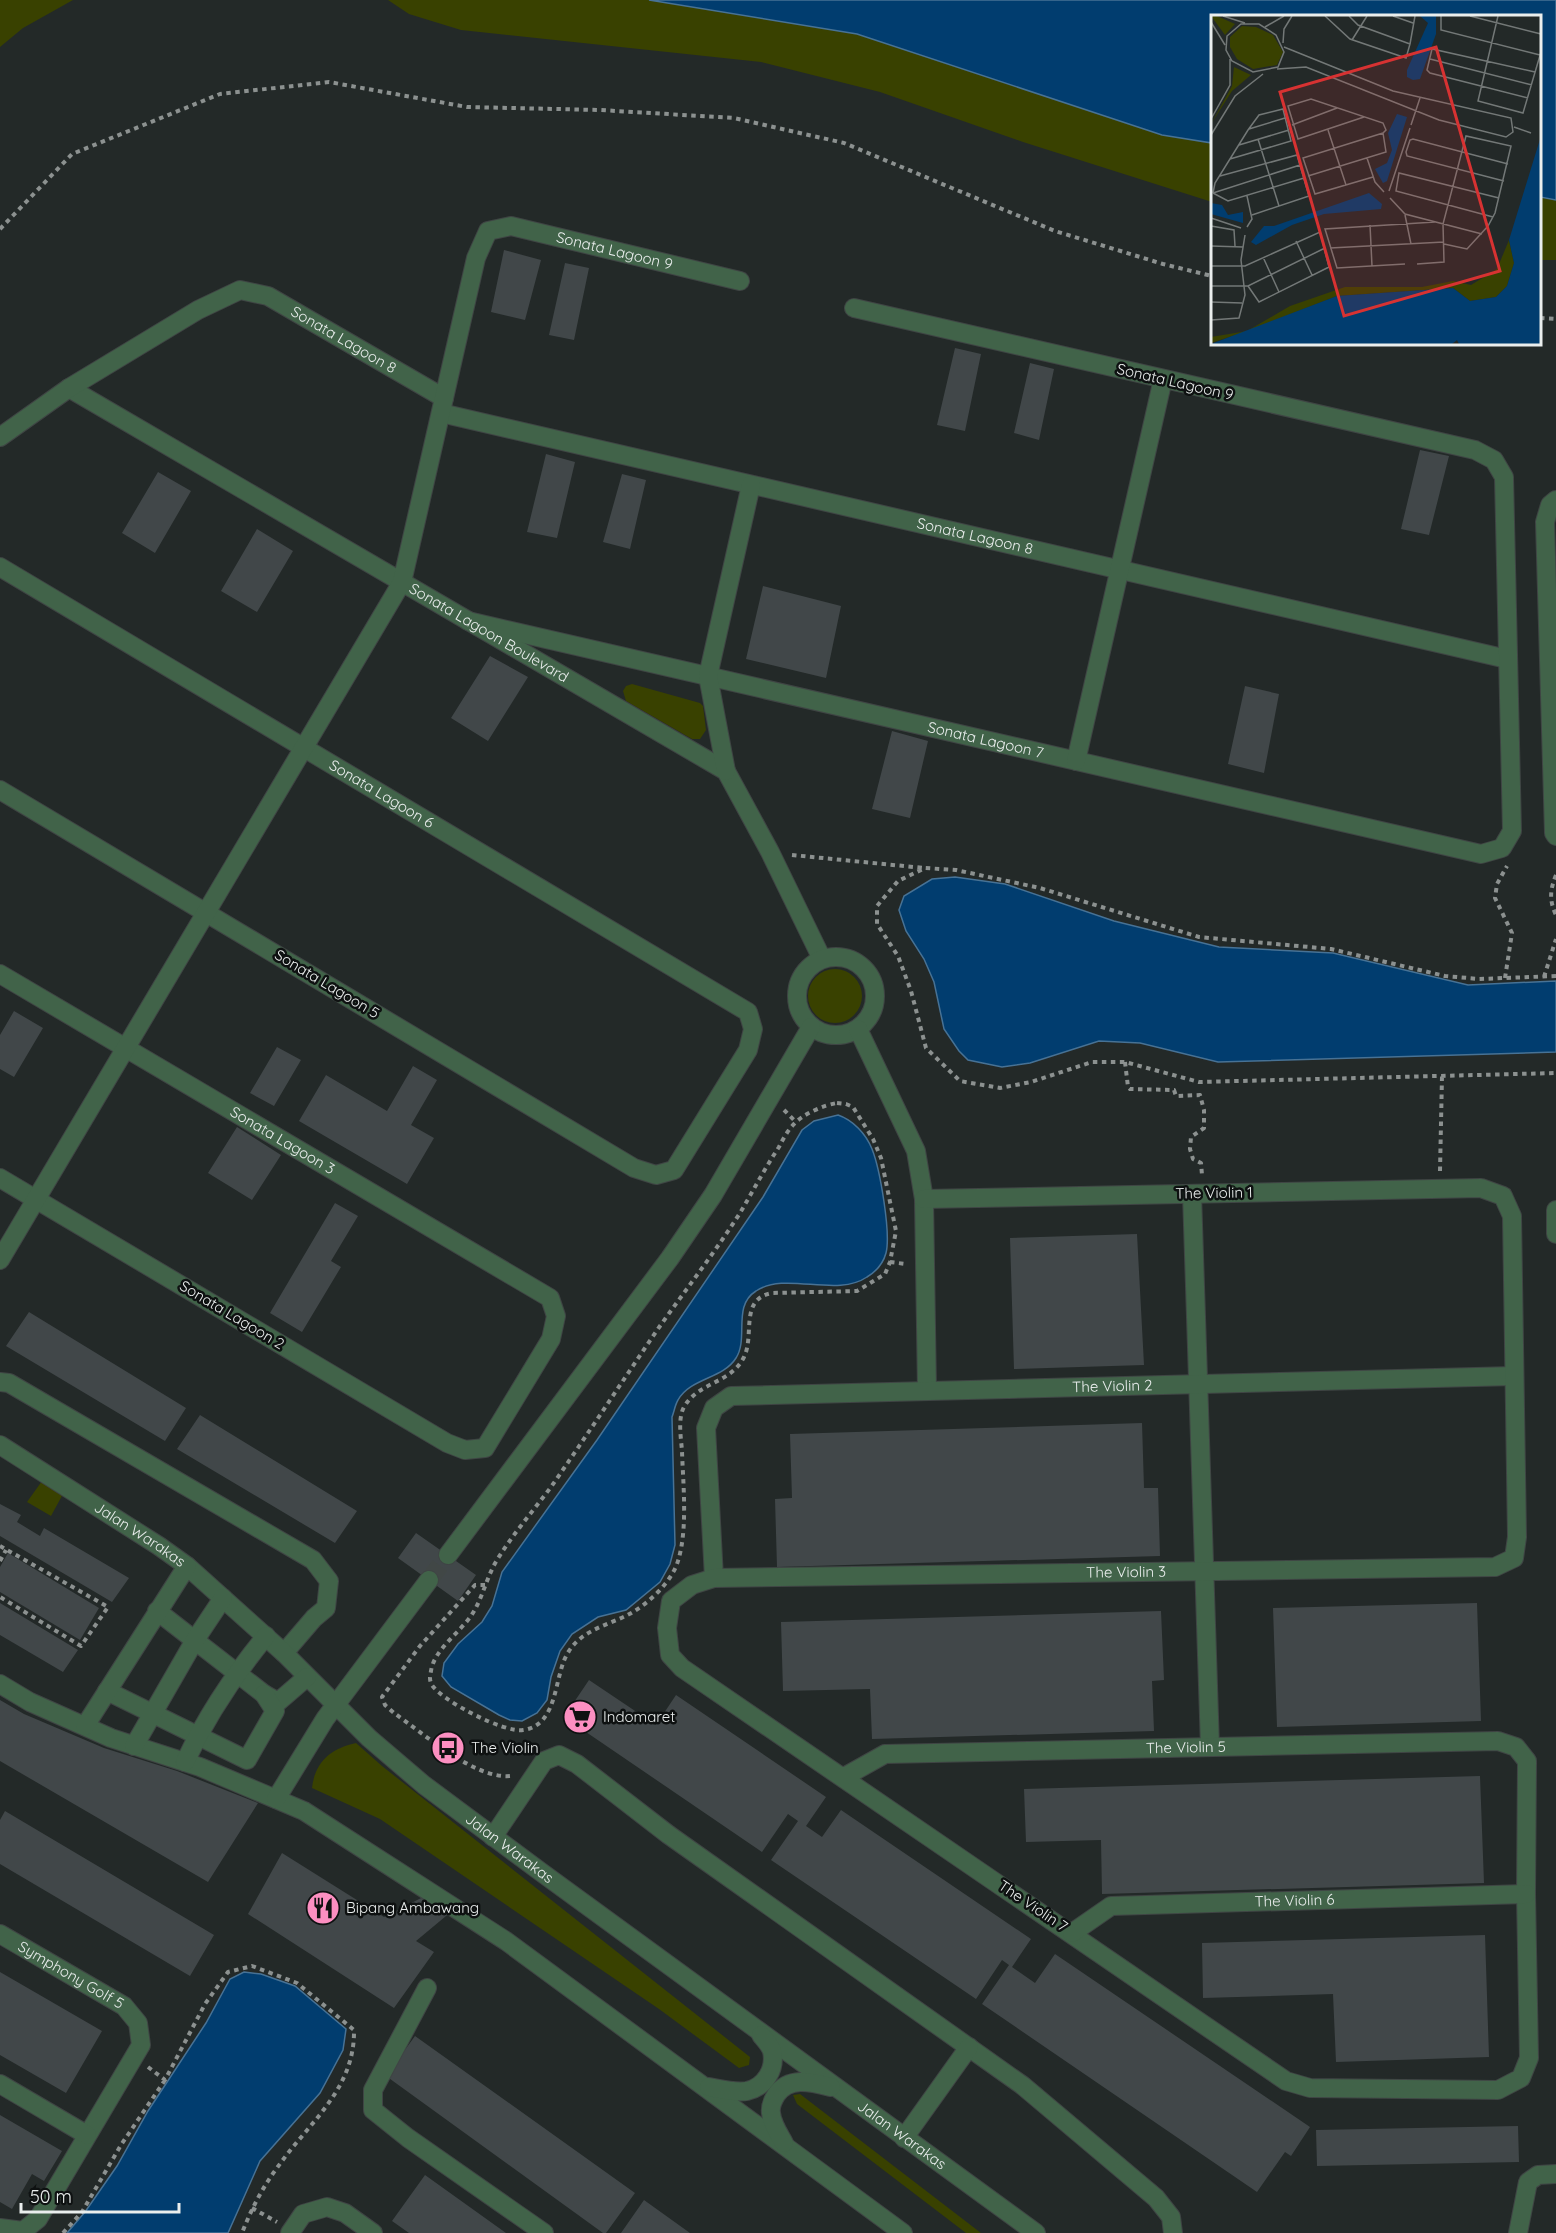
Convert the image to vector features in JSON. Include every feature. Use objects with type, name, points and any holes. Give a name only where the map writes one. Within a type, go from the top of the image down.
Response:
[{"type":"street","name":"Sonata Lagoon 9","points":[[442,405],[476,258],[488,231],[512,226],[740,281]]},
{"type":"street","name":"Sonata Lagoon 8","points":[[69,388],[198,310],[240,290],[268,296],[442,405],[751,485],[1507,659]]},
{"type":"street","name":"Sonata Lagoon 9","points":[[854,308],[1475,450],[1494,460],[1504,477],[1507,659]]},
{"type":"street","points":[[1076,761],[1163,379]]},
{"type":"street","points":[[0,437],[69,388]]},
{"type":"street","name":"Sonata Lagoon Boulevard","points":[[69,388],[726,771]]},
{"type":"street","points":[[0,1260],[402,582],[442,405]]},
{"type":"street","points":[[751,485],[708,676],[726,771],[770,852],[822,959]]},
{"type":"street","points":[[1553,502],[1545,522],[1553,669],[1554,833],[1556,836]]},
{"type":"street","name":"Sonata Lagoon 6","points":[[0,567],[748,1012],[753,1029],[748,1050],[674,1170],[656,1174]]},
{"type":"street","name":"Sonata Lagoon 7","points":[[468,621],[1481,854],[1502,848]]},
{"type":"street","points":[[1502,848],[1512,831],[1507,659]]},
{"type":"street","name":"Sonata Lagoon 5","points":[[0,790],[634,1168],[656,1174]]},
{"type":"street","points":[[841,957],[859,964],[871,979],[875,997],[870,1016],[858,1029],[842,1035],[826,1034],[811,1027],[801,1014],[796,998],[799,981],[808,968],[822,959],[841,957]]},
{"type":"street","name":"Sonata Lagoon 3","points":[[0,974],[550,1298],[556,1316],[551,1339],[484,1448],[465,1450]]},
{"type":"street","points":[[448,1555],[670,1258],[713,1195],[811,1027]]},
{"type":"street","points":[[858,1029],[916,1151],[924,1198],[927,1391]]},
{"type":"street","name":"Sonata Lagoon 2","points":[[0,1178],[437,1437],[465,1450]]},
{"type":"street","name":"The Violin 1","points":[[924,1198],[1481,1188],[1503,1196],[1512,1216],[1514,1376]]},
{"type":"street","points":[[1198,1194],[1198,1384],[1210,1748]]},
{"type":"street","points":[[1556,1210],[1556,1234]]},
{"type":"street","name":"The Violin 2","points":[[714,1578],[706,1428],[714,1408],[731,1396],[1514,1376]]},
{"type":"street","name":"The Violin 3","points":[[714,1578],[1495,1567],[1514,1558],[1517,1537],[1514,1376]]},
{"type":"street","points":[[0,1382],[9,1383],[313,1560],[329,1581],[326,1608],[314,1618],[284,1653]]},
{"type":"street","name":"Jalan Warakas","points":[[0,1445],[188,1566],[266,1636],[335,1706],[396,1762],[493,1837],[1036,2233]]},
{"type":"street","points":[[85,1726],[188,1566]]},
{"type":"street","name":"The Violin 7","points":[[714,1578],[692,1585],[671,1601],[667,1628],[670,1655],[682,1668],[1286,2081],[1310,2088],[1498,2090],[1521,2078],[1528,2058],[1526,1894]]},
{"type":"street","points":[[276,1799],[335,1706],[429,1580]]},
{"type":"street","points":[[134,1746],[195,1640],[223,1598]]},
{"type":"street","points":[[157,1611],[264,1694],[278,1702],[308,1677]]},
{"type":"street","points":[[184,1762],[197,1736],[237,1673],[266,1636]]},
{"type":"street","points":[[0,1684],[30,1702],[85,1726],[134,1746],[235,1781],[304,1811],[506,1941],[903,2233]]},
{"type":"street","points":[[106,1691],[247,1760]]},
{"type":"street","points":[[235,1781],[275,1711],[264,1694]]},
{"type":"street","name":"The Violin 5","points":[[844,1777],[885,1754],[1498,1742],[1516,1747],[1527,1761],[1526,1894]]},
{"type":"street","points":[[493,1837],[544,1761],[559,1755],[578,1764],[669,1835],[1022,2085],[1156,2198],[1171,2217],[1173,2233]]},
{"type":"street","name":"The Violin 6","points":[[1072,1933],[1111,1906],[1526,1894]]},
{"type":"street","name":"Symphony Golf 5","points":[[0,1934],[124,2007],[138,2023],[141,2045],[134,2057]]},
{"type":"street","points":[[427,1988],[373,2090],[373,2110],[408,2138],[544,2233]]},
{"type":"street","points":[[704,2087],[746,2091],[760,2085],[767,2078],[772,2062],[771,2048],[756,2029]]},
{"type":"street","points":[[904,2138],[969,2047]]},
{"type":"street","points":[[0,2228],[22,2231],[38,2219],[134,2057]]},
{"type":"street","points":[[787,2147],[776,2128],[771,2113],[772,2101],[780,2089],[790,2082],[806,2082],[838,2089]]},
{"type":"street","points":[[0,2084],[87,2135]]},
{"type":"street","points":[[1518,2233],[1528,2182],[1538,2175],[1556,2174]]},
{"type":"street","points":[[291,2231],[303,2214],[327,2207],[345,2213],[373,2233]]},
{"type":"path","points":[[0,229],[72,154],[220,94],[329,82],[468,107],[600,110],[734,118],[844,142],[1055,231],[1163,264],[1211,276]]},
{"type":"path","points":[[1541,318],[1556,319]]},
{"type":"path","points":[[1502,848],[1510,860],[1497,884],[1495,898],[1512,933],[1505,978]]},
{"type":"path","points":[[770,852],[956,870],[1040,888],[1199,937],[1331,949],[1445,976],[1479,979],[1556,976]]},
{"type":"path","points":[[925,868],[898,881],[877,906],[877,924],[901,965],[911,991],[926,1048],[960,1081],[1000,1088],[1031,1082],[1092,1062],[1125,1062],[1199,1082],[1556,1073]]},
{"type":"path","points":[[1556,875],[1551,887],[1550,904],[1556,915]]},
{"type":"path","points":[[1544,977],[1556,939]]},
{"type":"path","points":[[1125,1062],[1130,1089],[1174,1090],[1176,1096],[1200,1095],[1204,1110],[1204,1128],[1191,1137],[1190,1149],[1193,1159],[1201,1163],[1198,1194]]},
{"type":"path","points":[[1440,1189],[1442,1076]]},
{"type":"path","points":[[829,1104],[846,1104],[853,1107],[873,1139],[881,1158],[895,1223],[895,1243],[885,1274],[857,1291],[772,1293],[764,1294],[758,1299],[750,1313],[745,1355],[729,1375],[692,1395],[681,1416],[682,1544],[671,1578],[631,1613],[605,1623],[580,1638],[572,1646],[562,1664],[554,1701],[543,1719],[525,1730],[510,1730],[493,1725],[450,1699],[431,1684],[430,1677],[434,1659],[470,1617],[481,1599],[485,1585],[495,1562],[550,1487],[739,1214],[793,1124],[829,1104]]},
{"type":"path","points":[[0,1546],[108,1607],[81,1646],[0,1597]]},
{"type":"path","points":[[0,1561],[6,1550]]},
{"type":"path","points":[[485,1585],[475,1585],[469,1591],[420,1646],[382,1697],[385,1705],[394,1713],[477,1770],[504,1777],[518,1776],[531,1782]]},
{"type":"path","points":[[63,2233],[82,2212],[121,2145],[165,2080],[205,2004],[228,1972],[252,1966],[297,1983],[354,2030],[354,2050],[342,2083],[327,2106],[277,2167],[252,2208],[242,2233]]},
{"type":"path","points":[[134,2057],[165,2080]]},
{"type":"path","points":[[252,2208],[291,2231]]},
{"type":"green space","points":[[0,0],[73,0],[23,28],[0,47]]},
{"type":"green space","points":[[388,0],[649,0],[857,34],[1162,135],[1211,143],[1211,202],[1023,142],[880,92],[761,62],[461,30],[409,14]]},
{"type":"green space","points":[[1541,197],[1556,200],[1556,260],[1541,260]]},
{"type":"green space","points":[[632,684],[700,703],[703,706],[706,730],[700,739],[692,739],[626,701],[623,691],[626,686]]},
{"type":"green space","points":[[835,969],[845,971],[854,977],[860,986],[862,996],[860,1006],[854,1015],[845,1021],[835,1023],[825,1021],[816,1015],[810,1006],[808,996],[810,986],[816,977],[825,971]]},
{"type":"green space","points":[[42,1481],[63,1494],[51,1516],[27,1502]]},
{"type":"green space","points":[[356,1743],[750,2057],[749,2065],[739,2068],[659,2009],[380,1819],[312,1788],[317,1770],[326,1757],[339,1748]]},
{"type":"green space","points":[[800,2094],[981,2233],[966,2233],[797,2104],[793,2095]]},
{"type":"water","points":[[649,0],[1556,0],[1556,200],[1541,197],[1541,15],[1211,15],[1211,143],[1162,135],[857,34]]},
{"type":"water","points":[[955,877],[1005,884],[1114,921],[1219,947],[1333,953],[1468,985],[1556,981],[1556,1052],[1218,1062],[1140,1043],[1099,1041],[1030,1063],[1002,1067],[968,1060],[944,1029],[934,982],[924,959],[906,931],[899,910],[904,896],[932,879]]},
{"type":"water","points":[[838,1115],[849,1120],[863,1133],[875,1158],[884,1201],[887,1231],[886,1253],[877,1270],[855,1283],[826,1285],[782,1283],[756,1291],[749,1297],[743,1314],[740,1350],[736,1358],[723,1370],[683,1393],[672,1417],[675,1545],[670,1564],[660,1582],[626,1610],[598,1617],[572,1634],[560,1651],[551,1677],[547,1700],[537,1713],[522,1721],[510,1720],[451,1687],[442,1676],[444,1663],[458,1644],[482,1622],[492,1606],[502,1572],[597,1440],[763,1197],[802,1130],[814,1121]]},
{"type":"water","points":[[244,1972],[261,1974],[295,1986],[346,2029],[343,2050],[320,2093],[260,2161],[228,2233],[67,2233],[85,2212],[117,2166],[148,2111],[206,2023],[230,1979]]},
{"type":"building","points":[[504,250],[541,260],[525,320],[491,312]]},
{"type":"building","points":[[565,263],[589,268],[574,340],[549,335]]},
{"type":"building","points":[[955,348],[981,354],[965,431],[937,425]]},
{"type":"building","points":[[1030,363],[1054,369],[1039,440],[1014,433]]},
{"type":"building","points":[[1420,450],[1449,456],[1429,535],[1401,529]]},
{"type":"building","points":[[546,454],[575,462],[557,538],[527,532]]},
{"type":"building","points":[[158,472],[191,491],[155,553],[122,533]]},
{"type":"building","points":[[622,474],[646,480],[630,549],[603,542]]},
{"type":"building","points":[[257,529],[293,551],[257,612],[221,591]]},
{"type":"building","points":[[763,586],[841,606],[826,678],[746,659]]},
{"type":"building","points":[[490,656],[528,677],[488,741],[451,718]]},
{"type":"building","points":[[1245,686],[1279,694],[1264,773],[1228,764]]},
{"type":"building","points":[[892,731],[928,741],[910,818],[872,809]]},
{"type":"building","points":[[14,1011],[43,1028],[14,1077],[0,1069],[0,1035]]},
{"type":"building","points":[[277,1047],[301,1060],[274,1106],[250,1093]]},
{"type":"building","points":[[413,1066],[437,1080],[411,1125],[434,1138],[407,1184],[299,1121],[326,1075],[387,1111]]},
{"type":"building","points":[[237,1127],[281,1155],[252,1200],[208,1173]]},
{"type":"building","points":[[335,1203],[358,1216],[331,1261],[341,1267],[302,1332],[270,1313]]},
{"type":"building","points":[[1137,1234],[1144,1365],[1014,1369],[1010,1238]]},
{"type":"building","points":[[29,1312],[186,1408],[165,1441],[6,1346]]},
{"type":"building","points":[[200,1415],[357,1511],[335,1543],[177,1449]]},
{"type":"building","points":[[1142,1423],[1144,1488],[1158,1488],[1160,1556],[777,1567],[775,1499],[792,1498],[790,1434]]},
{"type":"building","points":[[0,1504],[21,1515],[17,1522],[40,1536],[44,1528],[129,1578],[112,1602],[0,1536]]},
{"type":"building","points":[[416,1533],[476,1575],[458,1601],[398,1558]]},
{"type":"building","points":[[8,1553],[99,1608],[80,1640],[0,1592],[0,1567]]},
{"type":"building","points":[[0,1603],[78,1650],[63,1672],[0,1635]]},
{"type":"building","points":[[1477,1603],[1481,1721],[1277,1727],[1273,1608]]},
{"type":"building","points":[[1161,1611],[1164,1680],[1152,1681],[1154,1731],[872,1739],[870,1689],[783,1691],[781,1622]]},
{"type":"building","points":[[589,1680],[656,1725],[676,1695],[826,1797],[806,1826],[822,1837],[841,1810],[1031,1939],[1012,1967],[1035,1983],[1055,1954],[1310,2127],[1291,2156],[1285,2152],[1257,2192],[982,2004],[1009,1965],[1002,1960],[976,1999],[771,1860],[798,1821],[788,1814],[762,1852],[564,1717]]},
{"type":"building","points":[[0,1700],[24,1714],[104,1748],[177,1771],[258,1803],[208,1882],[0,1761]]},
{"type":"building","points":[[1480,1776],[1484,1883],[1102,1894],[1101,1840],[1026,1842],[1024,1789]]},
{"type":"building","points":[[5,1811],[214,1935],[190,1976],[0,1864],[0,1820]]},
{"type":"building","points":[[282,1853],[384,1917],[427,1895],[452,1911],[416,1941],[434,1952],[394,2008],[248,1914]]},
{"type":"building","points":[[1485,1935],[1489,2057],[1336,2062],[1333,1994],[1203,1998],[1202,1943]]},
{"type":"building","points":[[0,1972],[102,2031],[66,2093],[0,2055]]},
{"type":"building","points":[[415,2036],[635,2193],[606,2233],[386,2076]]},
{"type":"building","points":[[0,2115],[62,2151],[44,2181],[32,2174],[12,2209],[0,2202]]},
{"type":"building","points":[[1518,2126],[1519,2162],[1317,2166],[1316,2130]]},
{"type":"building","points":[[425,2175],[506,2233],[409,2233],[392,2221]]},
{"type":"building","points":[[644,2200],[690,2233],[621,2233]]},
{"type":"tunnel","points":[[429,1580],[448,1555]]},
{"type":"place","name":"Indomaret","points":[[580,1717]]},
{"type":"place","name":"The Violin","points":[[448,1748]]},
{"type":"place","name":"Bipang Ambawang","points":[[323,1908]]}]
